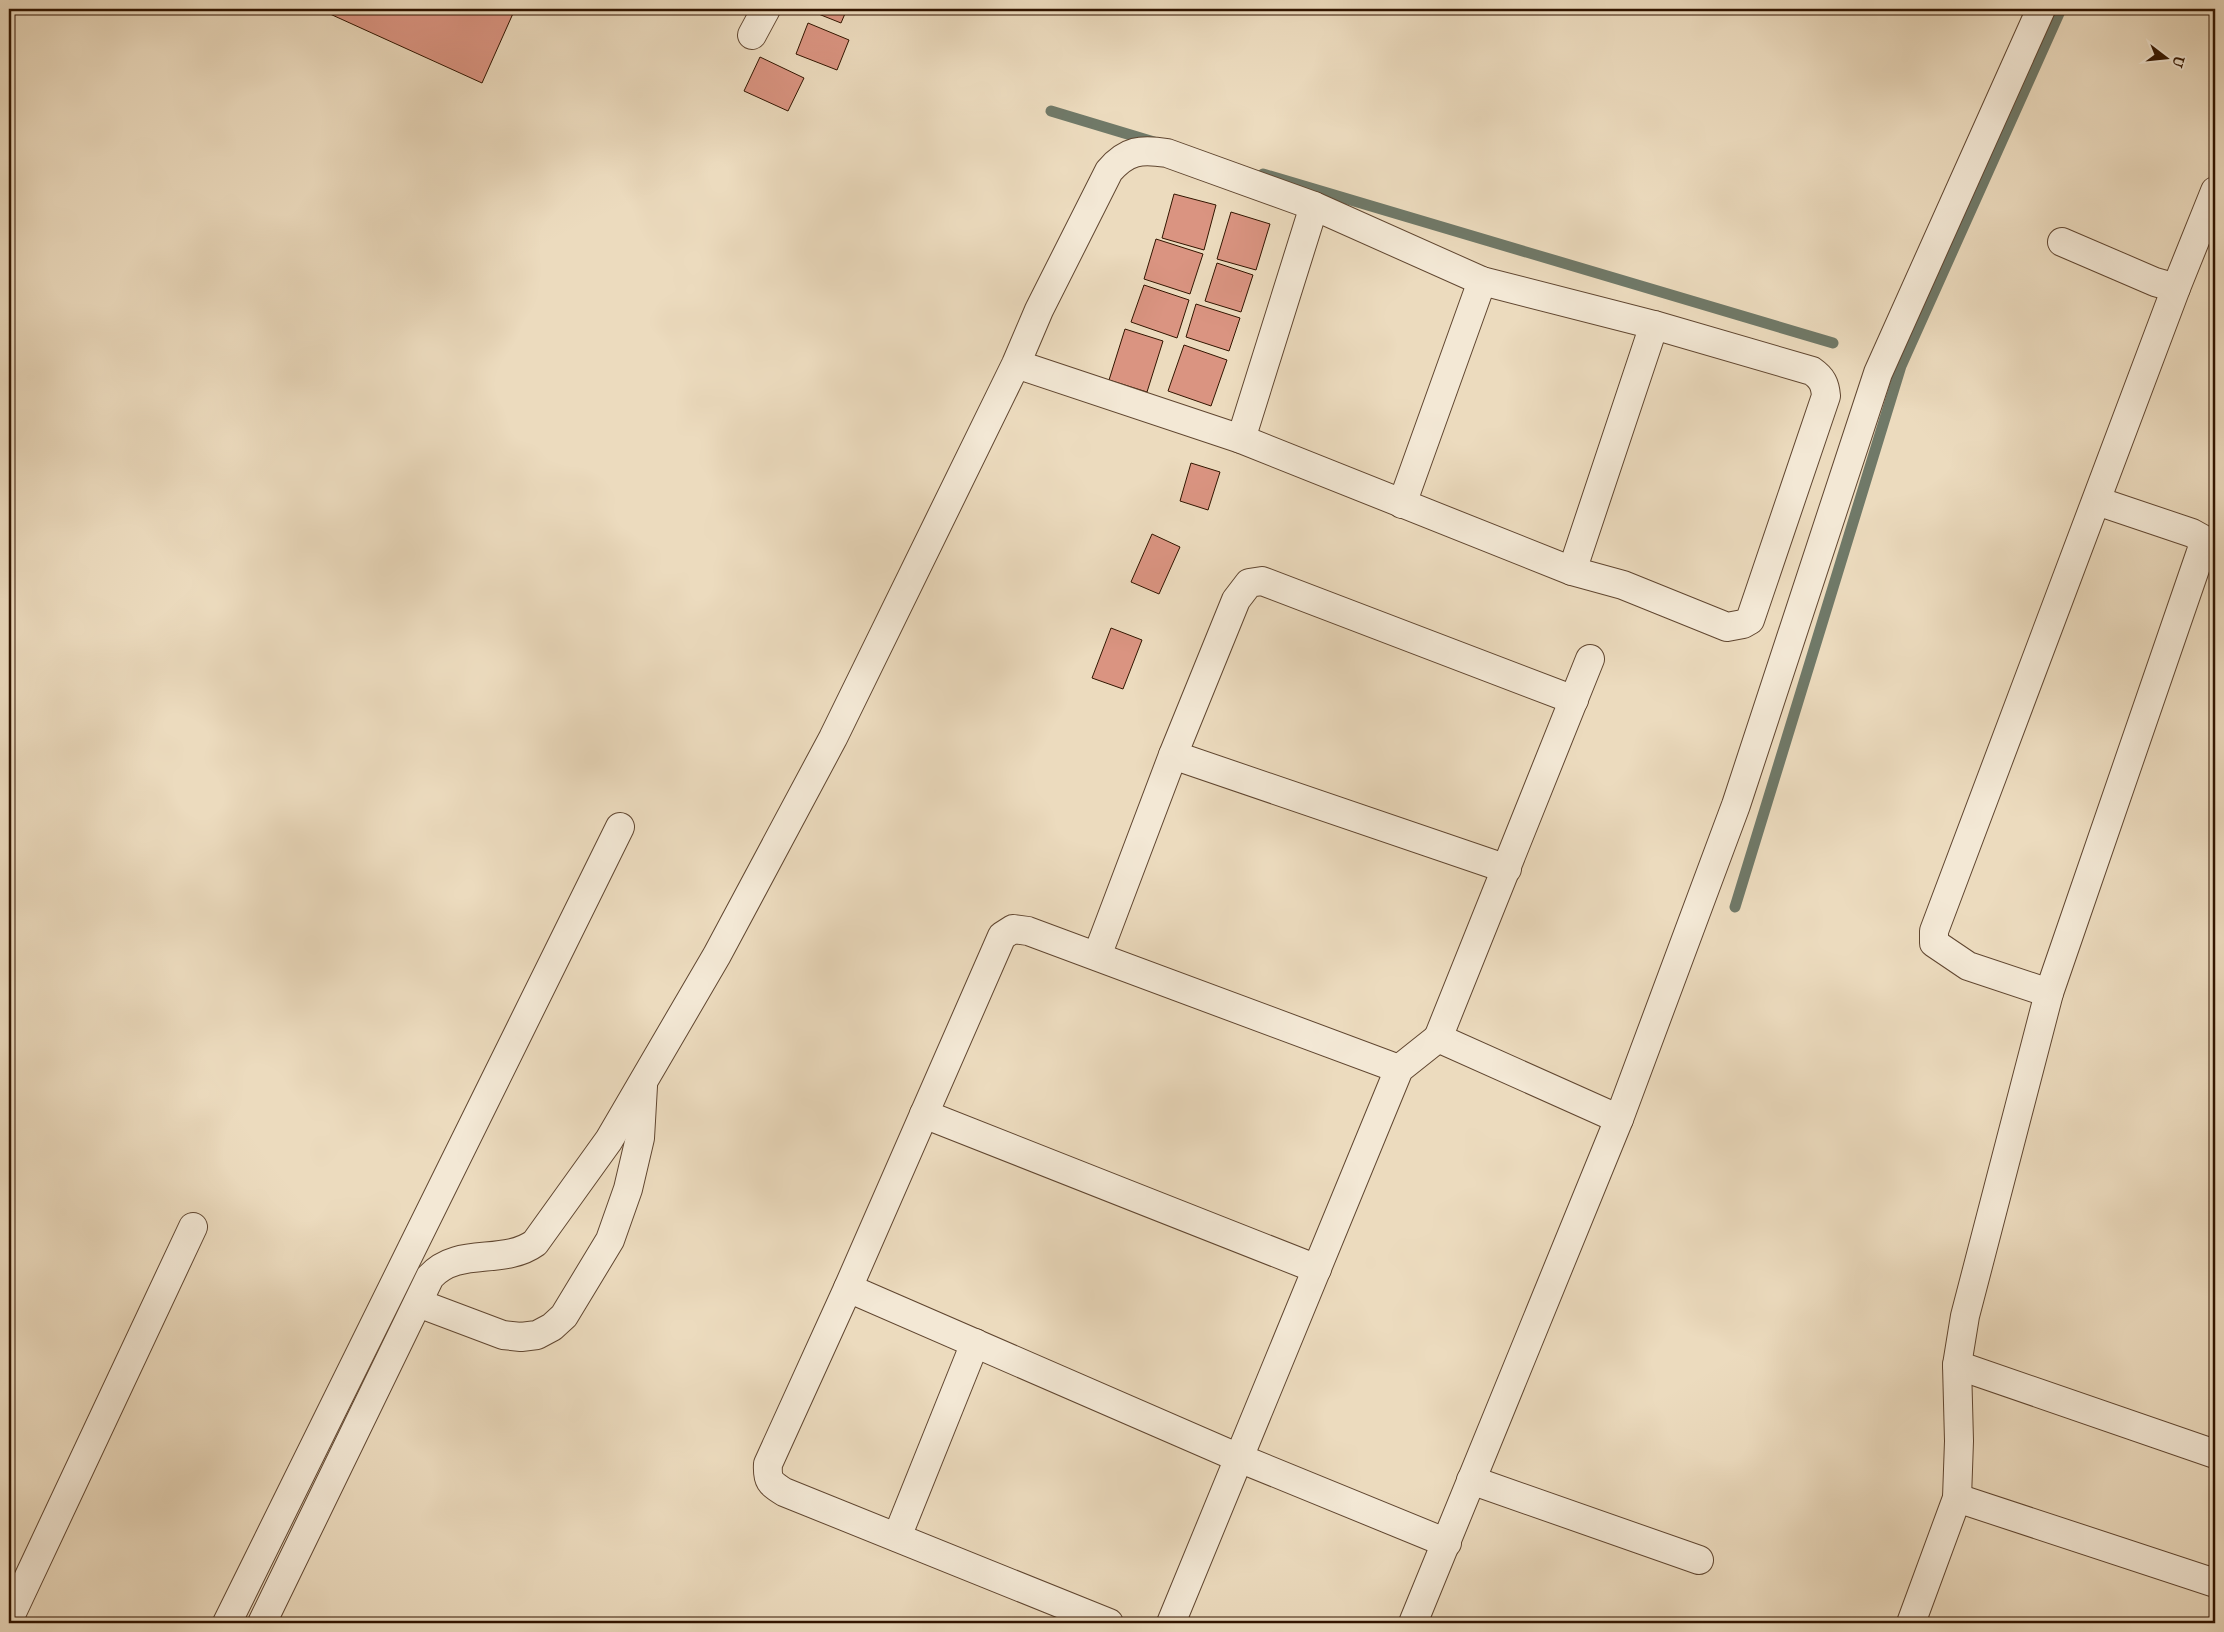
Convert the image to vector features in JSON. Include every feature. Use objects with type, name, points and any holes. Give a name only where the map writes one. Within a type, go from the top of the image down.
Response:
[{"type":"street","points":[[752,35],[766,9]]},
{"type":"street","points":[[1413,1623],[1619,1119],[1736,805],[1878,373],[2041,9]]},
{"type":"street","points":[[262,1623],[430,1277],[444,1264],[457,1260],[509,1255],[525,1250],[535,1244],[609,1140],[643,1082],[717,955],[832,738],[1016,364],[1039,310],[1109,171],[1119,160],[1146,150],[1167,153],[1314,206],[1482,281],[1654,325],[1812,371],[1821,377],[1825,386],[1826,396],[1750,620],[1743,624],[1727,627],[1623,585],[1572,571],[1241,440],[1016,364]]},
{"type":"street","points":[[2049,993],[1968,966],[1934,943],[1934,931],[2176,288],[2215,191]]},
{"type":"street","points":[[1241,440],[1314,206]]},
{"type":"street","points":[[2062,242],[2155,282],[2176,288]]},
{"type":"street","points":[[1402,504],[1482,281]]},
{"type":"street","points":[[1572,571],[1654,325]]},
{"type":"street","points":[[1911,1623],[1956,1498],[1958,1441],[1957,1366],[1965,1316],[2049,993],[2204,543],[2202,538],[2192,533],[2097,501]]},
{"type":"street","points":[[1096,956],[1173,755],[1236,600],[1250,583],[1262,581],[1574,700]]},
{"type":"street","points":[[1171,1623],[1399,1069],[1438,1038],[1590,659]]},
{"type":"street","points":[[1173,755],[1507,868]]},
{"type":"street","points":[[227,1623],[620,827]]},
{"type":"street","points":[[1109,1623],[784,1492],[773,1485],[767,1477],[768,1464],[848,1288],[1002,936],[1013,929],[1028,931],[1399,1069]]},
{"type":"street","points":[[1438,1038],[1619,1119]]},
{"type":"street","points":[[418,1302],[503,1335],[521,1337],[537,1335],[552,1327],[564,1316],[610,1240],[628,1189],[640,1138],[643,1082]]},
{"type":"street","points":[[924,1114],[1317,1269]]},
{"type":"street","points":[[9,1618],[193,1227]]},
{"type":"street","points":[[848,1288],[1239,1458],[1447,1543]]},
{"type":"street","points":[[897,1537],[975,1343]]},
{"type":"street","points":[[1957,1366],[2215,1454]]},
{"type":"street","points":[[1471,1480],[1699,1560]]},
{"type":"street","points":[[1956,1498],[2215,1583]]},
{"type":"building","points":[[319,9],[515,9],[482,83]]},
{"type":"building","points":[[806,9],[847,9],[841,23]]},
{"type":"building","points":[[808,23],[849,40],[837,70],[796,54]]},
{"type":"building","points":[[760,57],[804,78],[788,111],[744,91]]},
{"type":"building","points":[[1174,194],[1216,205],[1204,250],[1162,238]]},
{"type":"building","points":[[1231,212],[1270,224],[1256,270],[1217,259]]},
{"type":"building","points":[[1156,239],[1203,254],[1190,294],[1144,279]]},
{"type":"building","points":[[1217,263],[1253,275],[1241,312],[1205,301]]},
{"type":"building","points":[[1144,285],[1189,300],[1177,338],[1131,322]]},
{"type":"building","points":[[1196,304],[1240,318],[1229,351],[1186,337]]},
{"type":"building","points":[[1125,329],[1163,341],[1147,392],[1109,380]]},
{"type":"building","points":[[1184,345],[1227,360],[1211,406],[1168,391]]},
{"type":"building","points":[[1191,463],[1220,472],[1208,510],[1180,501]]},
{"type":"building","points":[[1152,534],[1180,547],[1159,594],[1131,582]]},
{"type":"building","points":[[1111,628],[1142,640],[1123,689],[1092,678]]},
{"type":"waterway","points":[[1735,907],[1901,366],[2061,9]]},
{"type":"waterway","points":[[1051,111],[1154,142]]},
{"type":"waterway","points":[[1263,174],[1833,343]]}]
